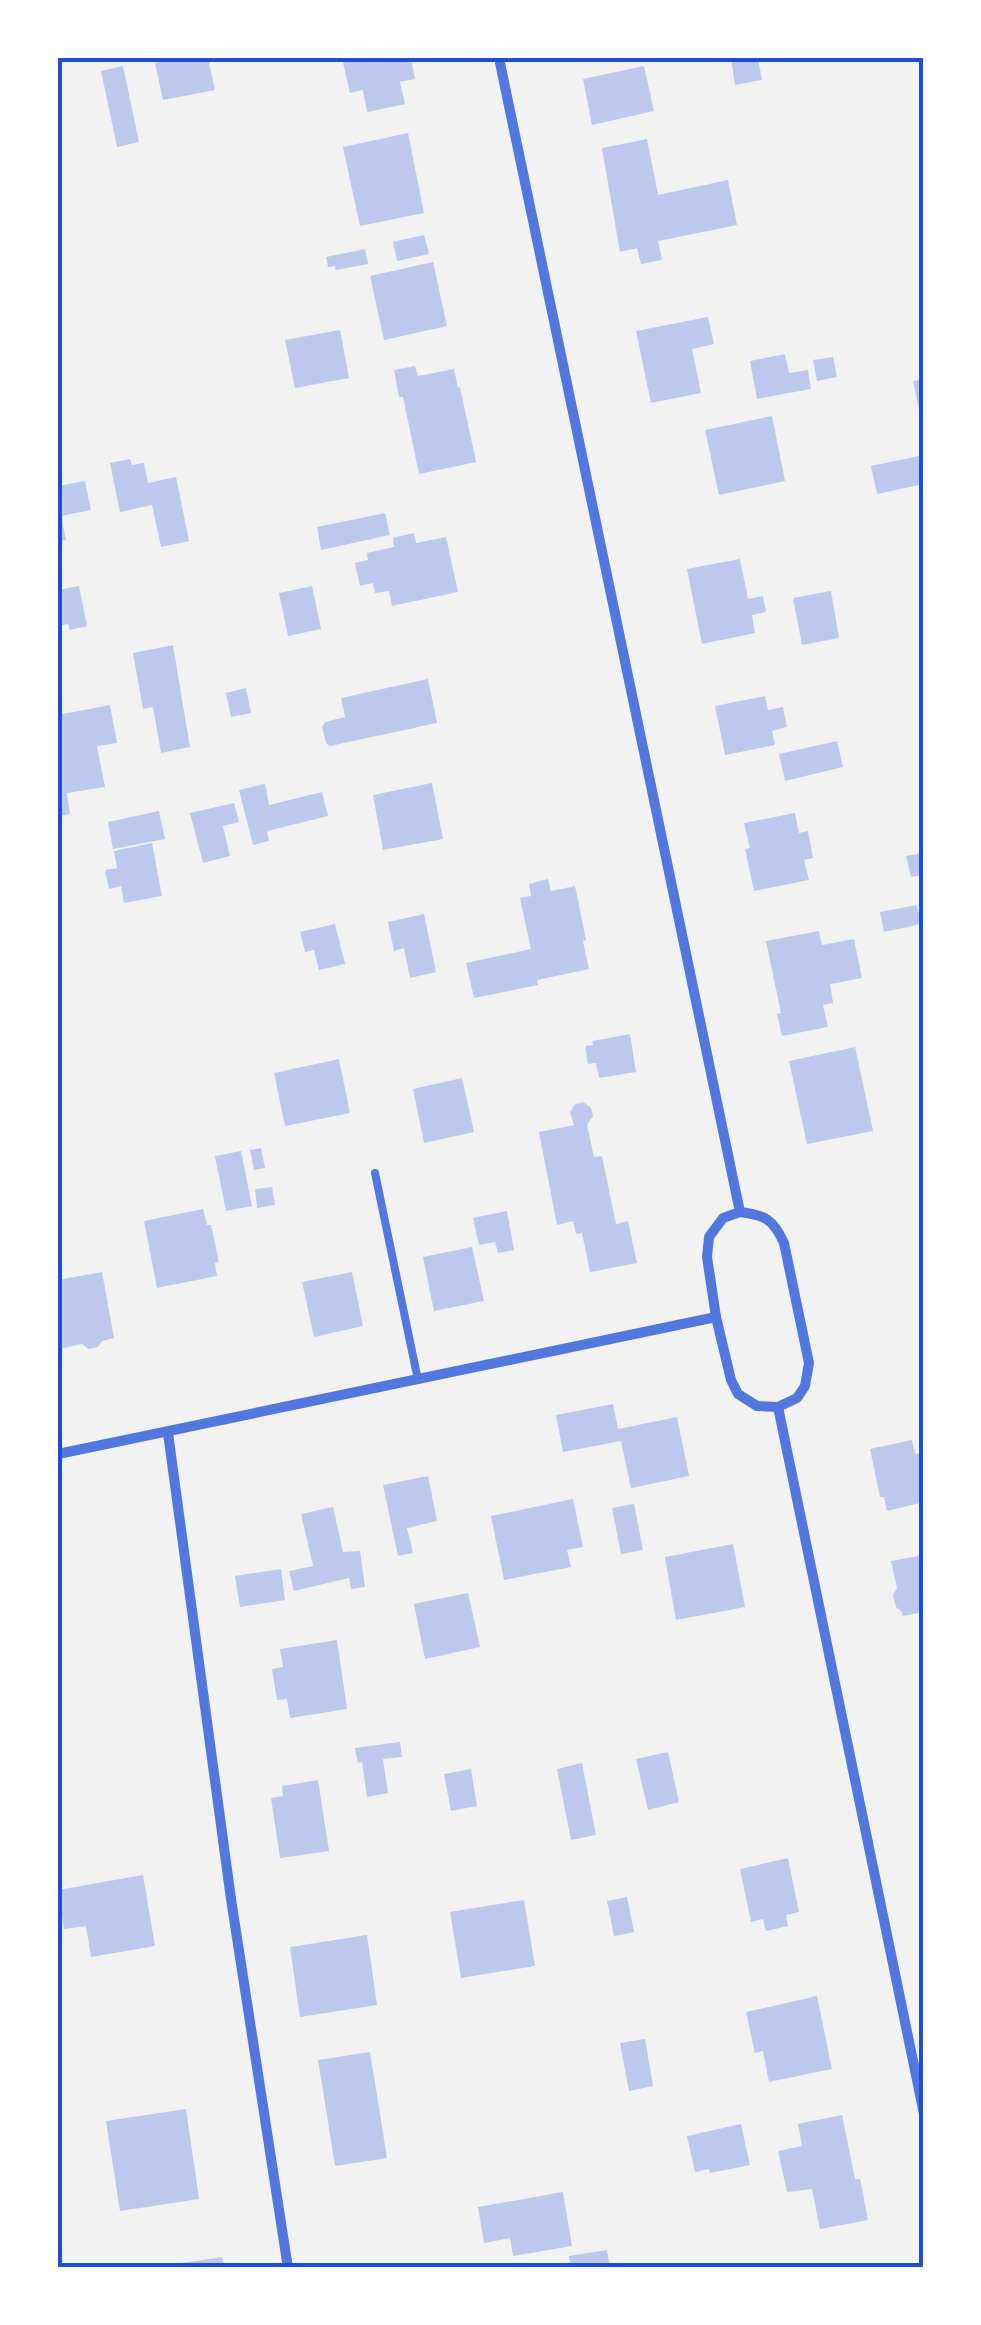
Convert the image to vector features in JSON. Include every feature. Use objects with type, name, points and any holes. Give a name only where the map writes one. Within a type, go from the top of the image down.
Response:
[{"type":"street","points":[[499,58],[740,1212]]},
{"type":"street","points":[[740,1212],[760,1214],[776,1226],[784,1243],[809,1364],[805,1386],[797,1398],[778,1407],[757,1406],[738,1394],[730,1380],[716,1317],[708,1237],[723,1218],[740,1212]]},
{"type":"street","points":[[58,1454],[716,1317]]},
{"type":"street","points":[[778,1407],[924,2114]]},
{"type":"street","points":[[168,1432],[232,1899],[288,2268]]},
{"type":"lane","points":[[375,1173],[418,1380]]},
{"type":"building","points":[[208,58],[215,90],[163,100],[155,63]]},
{"type":"building","points":[[342,58],[411,58],[415,79],[400,82],[405,104],[367,112],[363,90],[350,93]]},
{"type":"building","points":[[731,58],[758,58],[762,80],[735,85]]},
{"type":"building","points":[[123,66],[139,142],[117,147],[101,71]]},
{"type":"building","points":[[644,66],[654,111],[592,125],[583,79]]},
{"type":"building","points":[[408,133],[424,213],[360,226],[343,147]]},
{"type":"building","points":[[647,139],[658,195],[728,180],[737,225],[658,241],[662,260],[641,264],[637,248],[620,252],[602,148]]},
{"type":"building","points":[[424,235],[429,254],[397,261],[393,242]]},
{"type":"building","points":[[365,249],[368,264],[336,270],[335,266],[328,267],[326,257]]},
{"type":"building","points":[[433,262],[447,326],[384,340],[370,276]]},
{"type":"building","points":[[708,317],[714,344],[692,349],[701,393],[651,403],[636,331]]},
{"type":"building","points":[[340,330],[349,378],[295,388],[285,340]]},
{"type":"building","points":[[785,354],[789,373],[808,370],[811,389],[757,399],[750,361]]},
{"type":"building","points":[[833,357],[837,377],[817,381],[813,360]]},
{"type":"building","points":[[415,366],[418,376],[454,369],[476,462],[419,474],[394,370]]},
{"type":"building","points":[[924,379],[924,424],[922,424],[913,381]]},
{"type":"building","points":[[772,416],[785,481],[719,495],[705,430]]},
{"type":"building","points":[[924,455],[924,484],[877,494],[871,466]]},
{"type":"building","points":[[130,459],[132,465],[144,463],[148,483],[176,477],[189,541],[161,547],[152,505],[120,512],[110,463]]},
{"type":"building","points":[[85,481],[91,510],[61,516],[66,540],[58,542],[58,486]]},
{"type":"building","points":[[385,513],[390,535],[321,550],[317,527]]},
{"type":"building","points":[[414,533],[416,543],[446,537],[458,592],[392,606],[389,591],[375,593],[373,583],[360,586],[355,563],[368,560],[367,553],[394,547],[393,538]]},
{"type":"building","points":[[740,559],[748,599],[763,596],[766,612],[752,615],[755,633],[702,644],[687,569]]},
{"type":"building","points":[[79,586],[87,626],[70,630],[68,624],[58,626],[58,590]]},
{"type":"building","points":[[312,586],[321,629],[288,636],[279,593]]},
{"type":"building","points":[[831,591],[839,638],[802,645],[793,598]]},
{"type":"building","points":[[173,645],[190,747],[161,753],[153,707],[143,709],[133,653]]},
{"type":"building","points":[[428,679],[437,723],[330,746],[326,743],[322,727],[325,722],[345,717],[341,698]]},
{"type":"building","points":[[246,688],[251,713],[231,717],[226,693]]},
{"type":"building","points":[[765,696],[768,710],[783,707],[787,727],[772,731],[775,745],[725,755],[715,706]]},
{"type":"building","points":[[110,705],[117,743],[97,746],[105,787],[67,793],[70,814],[58,816],[58,715]]},
{"type":"building","points":[[837,741],[843,767],[785,781],[779,754]]},
{"type":"building","points":[[432,783],[443,839],[383,850],[373,795]]},
{"type":"building","points":[[265,784],[269,805],[322,792],[328,816],[267,831],[269,841],[253,845],[239,790]]},
{"type":"building","points":[[234,803],[239,822],[223,826],[230,856],[203,863],[190,813]]},
{"type":"building","points":[[159,811],[165,839],[113,849],[108,822]]},
{"type":"building","points":[[795,813],[799,833],[808,831],[813,858],[804,860],[809,880],[754,891],[744,823]]},
{"type":"building","points":[[152,843],[162,896],[124,903],[121,886],[109,889],[105,870],[117,868],[114,851]]},
{"type":"building","points":[[924,853],[924,875],[911,877],[906,856]]},
{"type":"building","points":[[548,879],[551,891],[575,886],[589,969],[537,980],[538,985],[474,998],[466,963],[531,949],[520,898],[531,896],[529,884]]},
{"type":"building","points":[[917,905],[921,924],[884,932],[880,912]]},
{"type":"building","points":[[424,914],[436,972],[410,978],[404,948],[394,951],[388,922]]},
{"type":"building","points":[[335,924],[345,964],[319,970],[314,950],[305,952],[300,932]]},
{"type":"building","points":[[819,931],[822,945],[854,939],[862,978],[830,984],[833,1003],[823,1005],[828,1027],[782,1036],[766,941]]},
{"type":"building","points":[[630,1034],[636,1072],[599,1078],[596,1063],[588,1064],[585,1046],[593,1045],[592,1041]]},
{"type":"building","points":[[855,1047],[873,1131],[807,1144],[789,1061]]},
{"type":"building","points":[[339,1059],[350,1113],[285,1126],[274,1073]]},
{"type":"building","points":[[462,1078],[474,1132],[424,1143],[413,1089]]},
{"type":"building","points":[[583,1102],[591,1108],[593,1116],[587,1125],[594,1157],[602,1156],[616,1224],[628,1221],[637,1263],[590,1272],[582,1233],[576,1234],[573,1221],[557,1225],[539,1132],[574,1125],[570,1112],[575,1104]]},
{"type":"building","points":[[261,1148],[265,1168],[254,1170],[250,1150]]},
{"type":"building","points":[[241,1151],[252,1206],[226,1211],[215,1156]]},
{"type":"building","points":[[272,1187],[275,1205],[257,1208],[255,1189]]},
{"type":"building","points":[[203,1209],[207,1225],[211,1225],[219,1262],[215,1263],[217,1276],[157,1288],[144,1221]]},
{"type":"building","points":[[507,1211],[514,1250],[498,1253],[495,1242],[479,1245],[473,1218]]},
{"type":"building","points":[[472,1247],[484,1301],[434,1311],[423,1257]]},
{"type":"building","points":[[102,1272],[114,1338],[88,1349],[82,1344],[58,1349],[58,1280]]},
{"type":"building","points":[[352,1272],[363,1326],[314,1337],[302,1282]]},
{"type":"building","points":[[613,1404],[618,1429],[677,1417],[689,1476],[631,1488],[621,1441],[563,1452],[556,1415]]},
{"type":"building","points":[[912,1440],[915,1454],[924,1452],[924,1502],[887,1511],[884,1497],[880,1497],[870,1449]]},
{"type":"building","points":[[428,1476],[437,1521],[407,1528],[413,1553],[398,1556],[383,1485]]},
{"type":"building","points":[[573,1499],[583,1547],[567,1550],[571,1567],[504,1580],[491,1516]]},
{"type":"building","points":[[634,1504],[643,1550],[621,1554],[612,1508]]},
{"type":"building","points":[[333,1507],[343,1552],[360,1551],[365,1587],[351,1589],[349,1578],[294,1591],[289,1571],[313,1566],[301,1514]]},
{"type":"building","points":[[733,1544],[745,1607],[676,1620],[665,1557]]},
{"type":"building","points":[[924,1555],[924,1612],[902,1616],[893,1595],[897,1588],[891,1561]]},
{"type":"building","points":[[281,1569],[285,1600],[240,1607],[235,1576]]},
{"type":"building","points":[[468,1593],[480,1647],[425,1659],[414,1604]]},
{"type":"building","points":[[337,1640],[347,1709],[290,1718],[287,1699],[277,1700],[272,1669],[283,1667],[280,1649]]},
{"type":"building","points":[[400,1742],[402,1757],[383,1759],[388,1793],[367,1797],[362,1762],[358,1763],[355,1748]]},
{"type":"building","points":[[668,1752],[679,1802],[648,1810],[636,1759]]},
{"type":"building","points":[[582,1763],[596,1835],[571,1840],[557,1769]]},
{"type":"building","points":[[471,1769],[477,1806],[451,1811],[444,1774]]},
{"type":"building","points":[[318,1780],[329,1851],[280,1858],[271,1798],[283,1796],[282,1786]]},
{"type":"building","points":[[788,1858],[799,1912],[786,1915],[788,1926],[766,1931],[763,1919],[751,1922],[740,1869]]},
{"type":"building","points":[[143,1875],[155,1946],[91,1957],[86,1926],[64,1929],[58,1890]]},
{"type":"building","points":[[627,1897],[634,1932],[614,1936],[607,1901]]},
{"type":"building","points":[[524,1900],[535,1966],[461,1978],[450,1912]]},
{"type":"building","points":[[367,1935],[377,2005],[300,2017],[290,1947]]},
{"type":"building","points":[[817,1996],[832,2069],[769,2082],[763,2051],[755,2053],[746,2012]]},
{"type":"building","points":[[645,2039],[653,2086],[629,2091],[620,2043]]},
{"type":"building","points":[[370,2052],[387,2158],[335,2166],[318,2060]]},
{"type":"building","points":[[186,2109],[199,2199],[120,2211],[106,2121]]},
{"type":"building","points":[[842,2115],[868,2220],[820,2229],[812,2189],[787,2192],[778,2151],[802,2146],[798,2124]]},
{"type":"building","points":[[741,2124],[750,2165],[695,2172],[687,2136]]},
{"type":"building","points":[[563,2192],[572,2246],[513,2256],[510,2238],[484,2243],[478,2207]]},
{"type":"building","points":[[607,2250],[610,2268],[571,2268],[569,2256]]},
{"type":"building","points":[[222,2257],[224,2268],[168,2268],[168,2265]]}]
